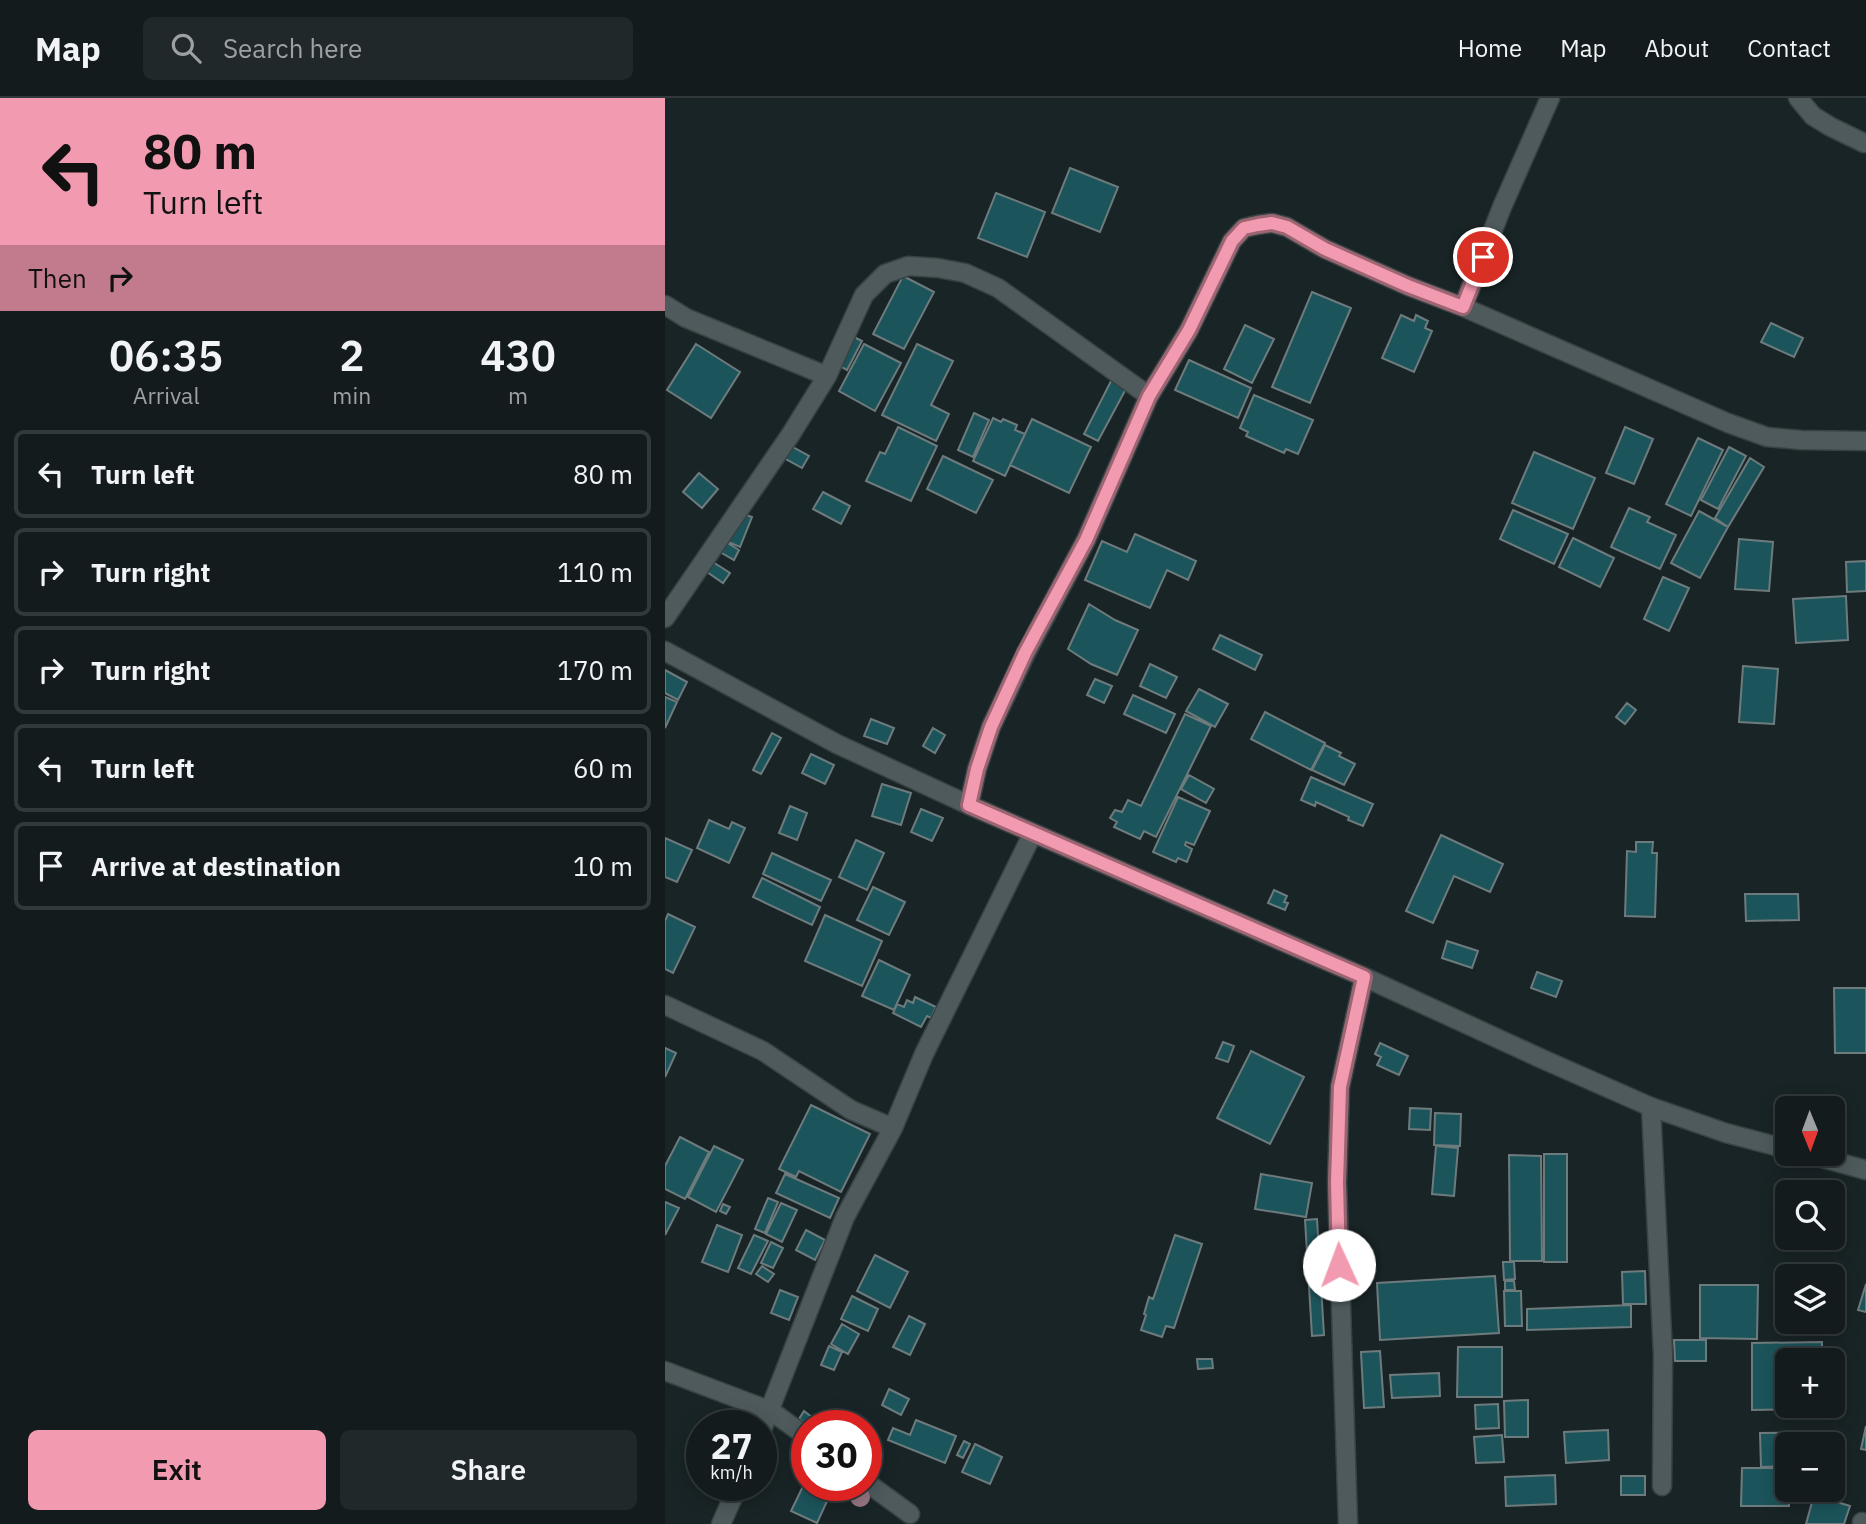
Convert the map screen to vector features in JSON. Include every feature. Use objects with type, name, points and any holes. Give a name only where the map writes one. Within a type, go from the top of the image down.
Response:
[{"type":"street","points":[[1463,307],[1551,98]]},
{"type":"street","points":[[1798,98],[1813,116],[1864,143]]},
{"type":"street","points":[[969,805],[991,727],[1025,653],[1086,540],[1149,396],[1189,330],[1232,241],[1244,228],[1272,223],[1287,227],[1337,254],[1408,286],[1463,307],[1728,423],[1767,437],[1866,441]]},
{"type":"street","points":[[665,618],[791,434],[827,376],[864,295],[885,274],[908,267],[938,268],[965,273],[998,288],[1149,396]]},
{"type":"street","points":[[665,305],[687,318],[827,376]]},
{"type":"street","points":[[665,651],[837,744],[969,805],[1364,977],[1651,1107],[1727,1133],[1775,1146]]},
{"type":"street","points":[[665,1371],[771,1410],[845,1217],[893,1128],[924,1054],[1033,833]]},
{"type":"street","points":[[1348,1524],[1337,1182],[1340,1087],[1364,977]]},
{"type":"street","points":[[665,1005],[763,1051],[851,1110],[893,1128]]},
{"type":"street","points":[[1651,1107],[1663,1355],[1662,1486]]},
{"type":"street","points":[[1845,1164],[1866,1170]]},
{"type":"street","points":[[882,1494],[910,1514]]},
{"type":"street","points":[[721,1524],[731,1501]]},
{"type":"building","points":[[1070,168],[1118,187],[1100,232],[1052,213]]},
{"type":"building","points":[[996,193],[1045,212],[1027,257],[978,238]]},
{"type":"building","points":[[903,276],[934,292],[904,349],[873,334]]},
{"type":"building","points":[[1312,292],[1351,308],[1310,403],[1272,387]]},
{"type":"building","points":[[1401,315],[1414,321],[1416,315],[1428,321],[1425,328],[1432,331],[1414,372],[1382,358]]},
{"type":"building","points":[[1771,323],[1803,338],[1794,357],[1761,342]]},
{"type":"building","points":[[1245,325],[1274,339],[1252,383],[1224,369]]},
{"type":"building","points":[[850,335],[862,341],[847,370],[835,363]]},
{"type":"building","points":[[696,344],[740,372],[711,418],[667,390]]},
{"type":"building","points":[[864,344],[901,363],[875,411],[839,391]]},
{"type":"building","points":[[917,344],[953,361],[931,405],[949,414],[936,441],[882,415]]},
{"type":"building","points":[[1189,360],[1251,388],[1238,418],[1175,390]]},
{"type":"building","points":[[1112,379],[1127,387],[1098,441],[1084,434]]},
{"type":"building","points":[[1254,395],[1313,420],[1298,454],[1286,449],[1284,453],[1246,436],[1248,432],[1240,428]]},
{"type":"building","points":[[974,413],[989,420],[973,457],[958,450]]},
{"type":"building","points":[[993,418],[1017,425],[1015,430],[1025,434],[1005,476],[973,461]]},
{"type":"building","points":[[1032,419],[1091,447],[1069,493],[1010,465]]},
{"type":"building","points":[[898,427],[937,446],[911,501],[866,481],[880,452],[885,454]]},
{"type":"building","points":[[1625,427],[1653,439],[1634,484],[1606,473]]},
{"type":"building","points":[[1698,438],[1723,450],[1691,516],[1666,504]]},
{"type":"building","points":[[791,446],[809,456],[802,468],[784,458]]},
{"type":"building","points":[[1729,447],[1746,456],[1718,509],[1701,500]]},
{"type":"building","points":[[1534,452],[1595,478],[1573,529],[1512,503]]},
{"type":"building","points":[[943,456],[993,480],[976,513],[927,489]]},
{"type":"building","points":[[1750,458],[1764,467],[1728,527],[1715,518]]},
{"type":"building","points":[[699,473],[718,489],[702,508],[683,492]]},
{"type":"building","points":[[823,492],[850,506],[841,524],[813,509]]},
{"type":"building","points":[[1629,508],[1650,517],[1647,522],[1676,535],[1660,569],[1611,547]]},
{"type":"building","points":[[1513,510],[1568,534],[1554,564],[1500,539]]},
{"type":"building","points":[[1699,511],[1728,527],[1700,578],[1671,563]]},
{"type":"building","points":[[741,513],[752,517],[740,547],[728,542]]},
{"type":"building","points":[[1135,534],[1196,561],[1188,580],[1167,570],[1150,608],[1085,580],[1102,541],[1127,552]]},
{"type":"building","points":[[1573,538],[1614,558],[1600,587],[1559,567]]},
{"type":"building","points":[[1739,539],[1773,542],[1769,591],[1735,589]]},
{"type":"building","points":[[726,542],[739,550],[734,560],[720,552]]},
{"type":"building","points":[[1866,561],[1866,591],[1847,592],[1846,562]]},
{"type":"building","points":[[713,562],[730,573],[723,583],[707,572]]},
{"type":"building","points":[[1663,577],[1689,588],[1669,631],[1644,619]]},
{"type":"building","points":[[1846,596],[1848,640],[1796,643],[1793,599]]},
{"type":"building","points":[[1089,604],[1138,630],[1117,675],[1091,664],[1068,649]]},
{"type":"building","points":[[1220,635],[1262,655],[1255,670],[1213,649]]},
{"type":"building","points":[[1150,664],[1177,677],[1166,698],[1140,686]]},
{"type":"building","points":[[1743,666],[1778,669],[1774,724],[1739,722]]},
{"type":"building","points":[[665,670],[687,682],[678,700],[665,693]]},
{"type":"building","points":[[1095,679],[1112,686],[1104,703],[1087,695]]},
{"type":"building","points":[[1199,689],[1228,704],[1215,727],[1186,711]]},
{"type":"building","points":[[1133,695],[1175,714],[1166,733],[1124,714]]},
{"type":"building","points":[[665,697],[677,702],[665,728]]},
{"type":"building","points":[[1627,703],[1636,710],[1625,724],[1616,717]]},
{"type":"building","points":[[1265,712],[1325,743],[1311,770],[1251,739]]},
{"type":"building","points":[[1185,714],[1211,726],[1156,837],[1144,831],[1140,839],[1114,827],[1117,822],[1110,818],[1115,810],[1122,812],[1128,800],[1141,806]]},
{"type":"building","points":[[871,719],[894,728],[887,744],[864,736]]},
{"type":"building","points":[[933,728],[945,735],[935,753],[923,746]]},
{"type":"building","points":[[772,733],[781,738],[761,774],[753,770]]},
{"type":"building","points":[[1325,745],[1355,764],[1344,785],[1312,770]]},
{"type":"building","points":[[811,754],[834,765],[825,784],[802,773]]},
{"type":"building","points":[[1189,775],[1214,789],[1206,803],[1181,789]]},
{"type":"building","points":[[1311,777],[1373,804],[1363,826],[1316,802],[1315,806],[1301,800]]},
{"type":"building","points":[[882,784],[911,793],[901,825],[872,816]]},
{"type":"building","points":[[1178,797],[1210,811],[1194,845],[1186,842],[1185,845],[1192,849],[1187,862],[1178,858],[1176,862],[1153,852]]},
{"type":"building","points":[[790,806],[807,813],[797,840],[779,833]]},
{"type":"building","points":[[921,809],[943,818],[932,841],[911,832]]},
{"type":"building","points":[[709,820],[729,829],[732,822],[745,828],[729,863],[697,848]]},
{"type":"building","points":[[1441,835],[1503,864],[1490,892],[1454,876],[1433,923],[1406,911]]},
{"type":"building","points":[[665,838],[692,850],[677,882],[665,877]]},
{"type":"building","points":[[856,840],[884,853],[867,890],[839,877]]},
{"type":"building","points":[[1636,842],[1653,842],[1652,853],[1657,853],[1655,917],[1625,916],[1627,851],[1636,852]]},
{"type":"building","points":[[772,853],[831,880],[821,901],[763,874]]},
{"type":"building","points":[[762,878],[820,907],[812,925],[753,897]]},
{"type":"building","points":[[873,887],[905,902],[889,935],[857,920]]},
{"type":"building","points":[[1274,890],[1287,896],[1284,902],[1288,903],[1285,910],[1268,903]]},
{"type":"building","points":[[1745,894],[1798,894],[1799,920],[1746,921]]},
{"type":"building","points":[[668,914],[695,927],[673,973],[665,969],[665,921]]},
{"type":"building","points":[[825,915],[882,941],[862,986],[805,961]]},
{"type":"building","points":[[1447,941],[1478,951],[1472,968],[1442,958]]},
{"type":"building","points":[[879,960],[910,975],[894,1010],[862,996]]},
{"type":"building","points":[[1537,972],[1562,981],[1556,997],[1531,988]]},
{"type":"building","points":[[1834,988],[1866,988],[1866,1053],[1835,1053]]},
{"type":"building","points":[[915,997],[936,1007],[931,1018],[927,1016],[921,1027],[893,1013],[897,1004],[904,1007],[907,1000],[913,1003]]},
{"type":"building","points":[[1223,1042],[1234,1046],[1228,1062],[1216,1058]]},
{"type":"building","points":[[1380,1043],[1408,1056],[1399,1075],[1377,1065],[1381,1057],[1375,1054]]},
{"type":"building","points":[[665,1048],[676,1053],[665,1077]]},
{"type":"building","points":[[1251,1051],[1304,1077],[1270,1144],[1217,1118]]},
{"type":"building","points":[[811,1105],[870,1134],[841,1192],[799,1171],[796,1177],[779,1169]]},
{"type":"building","points":[[1410,1108],[1431,1109],[1430,1130],[1409,1129]]},
{"type":"building","points":[[1435,1113],[1461,1114],[1460,1146],[1434,1145]]},
{"type":"building","points":[[680,1137],[709,1152],[685,1199],[665,1189],[665,1166]]},
{"type":"building","points":[[714,1146],[743,1160],[716,1212],[688,1197]]},
{"type":"building","points":[[1436,1146],[1458,1148],[1454,1196],[1432,1194]]},
{"type":"building","points":[[1544,1154],[1567,1154],[1567,1262],[1544,1262]]},
{"type":"building","points":[[1509,1155],[1541,1156],[1542,1261],[1510,1261]]},
{"type":"building","points":[[785,1174],[839,1198],[830,1218],[776,1193]]},
{"type":"building","points":[[1261,1174],[1312,1183],[1306,1217],[1255,1209]]},
{"type":"building","points":[[768,1198],[778,1202],[765,1233],[755,1229]]},
{"type":"building","points":[[665,1202],[679,1208],[665,1235]]},
{"type":"building","points":[[781,1203],[797,1210],[782,1242],[766,1234]]},
{"type":"building","points":[[723,1204],[730,1207],[726,1214],[720,1211]]},
{"type":"building","points":[[1317,1219],[1324,1335],[1312,1336],[1305,1220]]},
{"type":"building","points":[[717,1225],[742,1235],[728,1272],[702,1262]]},
{"type":"building","points":[[806,1230],[825,1240],[815,1260],[796,1250]]},
{"type":"building","points":[[754,1235],[768,1241],[751,1274],[738,1268]]},
{"type":"building","points":[[1175,1235],[1202,1244],[1174,1328],[1166,1326],[1162,1337],[1141,1330],[1149,1297],[1153,1299]]},
{"type":"building","points":[[771,1242],[783,1248],[773,1268],[761,1263]]},
{"type":"building","points":[[875,1255],[908,1272],[890,1308],[857,1291]]},
{"type":"building","points":[[1503,1262],[1514,1262],[1515,1279],[1504,1280]]},
{"type":"building","points":[[762,1266],[774,1274],[768,1282],[756,1274]]},
{"type":"building","points":[[1645,1271],[1646,1304],[1623,1304],[1622,1272]]},
{"type":"building","points":[[1495,1276],[1499,1333],[1380,1340],[1377,1283]]},
{"type":"building","points":[[1505,1281],[1514,1281],[1515,1290],[1505,1290]]},
{"type":"building","points":[[1866,1284],[1866,1312],[1858,1310]]},
{"type":"building","points":[[1700,1285],[1758,1285],[1757,1339],[1700,1338]]},
{"type":"building","points":[[780,1290],[798,1297],[789,1320],[771,1313]]},
{"type":"building","points":[[1504,1291],[1521,1291],[1522,1326],[1505,1326]]},
{"type":"building","points":[[852,1296],[878,1309],[868,1331],[841,1319]]},
{"type":"building","points":[[1631,1305],[1631,1327],[1527,1330],[1527,1309]]},
{"type":"building","points":[[909,1316],[925,1324],[910,1355],[893,1347]]},
{"type":"building","points":[[842,1324],[859,1334],[848,1354],[831,1344]]},
{"type":"building","points":[[1674,1340],[1706,1340],[1706,1361],[1675,1361]]},
{"type":"building","points":[[1822,1342],[1822,1348],[1775,1348],[1775,1410],[1752,1410],[1752,1343]]},
{"type":"building","points":[[829,1346],[842,1352],[834,1370],[821,1365]]},
{"type":"building","points":[[1458,1347],[1502,1347],[1502,1397],[1457,1397]]},
{"type":"building","points":[[1380,1351],[1384,1407],[1364,1408],[1361,1352]]},
{"type":"building","points":[[1197,1359],[1212,1359],[1213,1368],[1198,1369]]},
{"type":"building","points":[[1439,1373],[1440,1396],[1392,1398],[1390,1375]]},
{"type":"building","points":[[889,1389],[909,1399],[901,1415],[882,1405]]},
{"type":"building","points":[[1528,1400],[1528,1437],[1505,1437],[1504,1401]]},
{"type":"building","points":[[1498,1404],[1499,1428],[1476,1429],[1475,1405]]},
{"type":"building","points":[[916,1420],[956,1436],[945,1463],[888,1440],[893,1428],[910,1435]]},
{"type":"building","points":[[1866,1426],[1866,1450],[1861,1449]]},
{"type":"building","points":[[1608,1430],[1609,1460],[1566,1463],[1564,1432]]},
{"type":"building","points":[[1760,1433],[1775,1433],[1775,1466],[1761,1467]]},
{"type":"building","points":[[1502,1435],[1504,1462],[1476,1463],[1474,1437]]},
{"type":"building","points":[[964,1441],[970,1444],[963,1458],[957,1455]]},
{"type":"building","points":[[975,1444],[1002,1457],[990,1484],[962,1472]]},
{"type":"building","points":[[1742,1468],[1775,1468],[1775,1502],[1789,1502],[1789,1506],[1741,1506]]},
{"type":"building","points":[[1555,1475],[1556,1504],[1506,1506],[1505,1477]]},
{"type":"building","points":[[1621,1476],[1645,1476],[1645,1495],[1621,1495]]},
{"type":"building","points":[[796,1501],[827,1501],[817,1523],[791,1511]]},
{"type":"building","points":[[1812,1502],[1837,1502],[1850,1506],[1844,1524],[1806,1524]]},
{"type":"route","points":[[1339,1265],[1337,1182],[1340,1087],[1364,977],[969,805],[991,727],[1025,653],[1086,540],[1149,396],[1189,330],[1232,241],[1244,228],[1272,223],[1287,227],[1325,249],[1463,307],[1483,257]]}]
